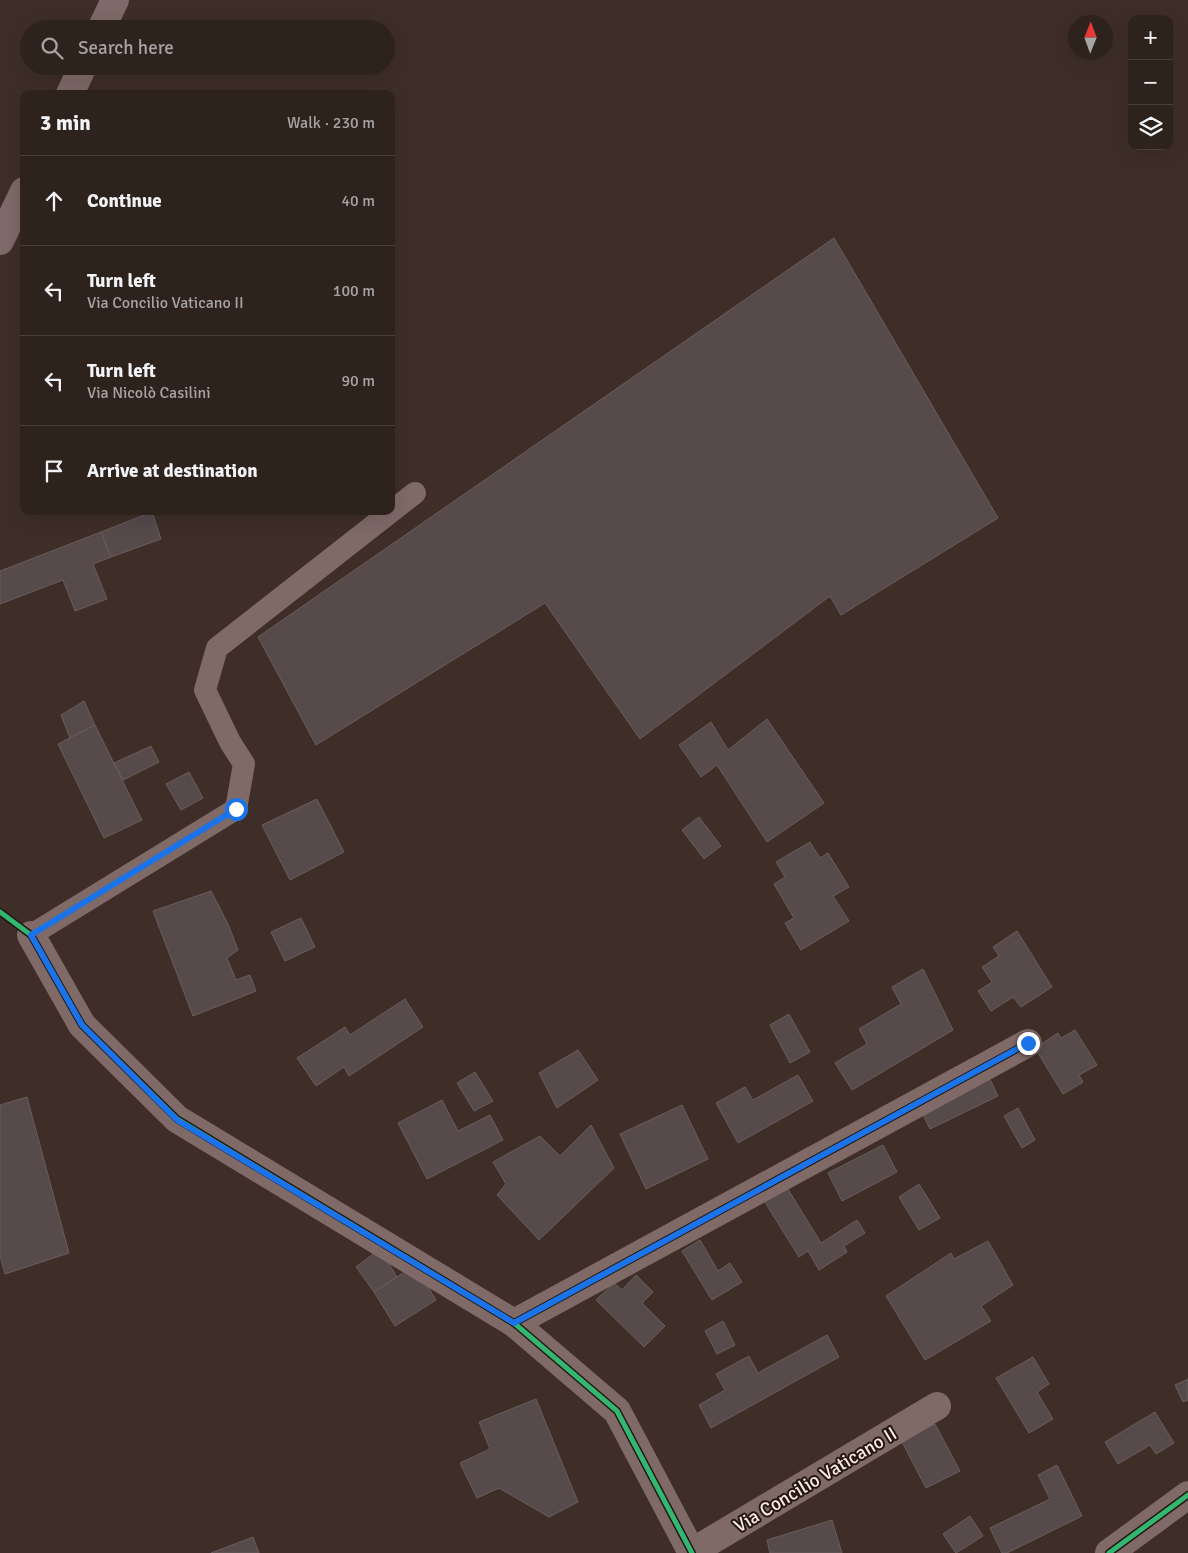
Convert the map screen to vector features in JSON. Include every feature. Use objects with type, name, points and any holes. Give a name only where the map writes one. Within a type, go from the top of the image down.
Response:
[{"type":"main road","points":[[105,20],[115,0]]},
{"type":"main road","points":[[72,90],[79,75]]},
{"type":"main road","points":[[0,241],[20,199]]},
{"type":"street","name":"Via Concilio Vaticano II","points":[[31,935],[82,1025],[177,1120],[514,1323],[617,1411],[692,1553],[937,1406]]},
{"type":"street","points":[[514,1323],[1028,1043]]},
{"type":"street","points":[[1109,1553],[1188,1495]]},
{"type":"lane","points":[[395,509],[415,493]]},
{"type":"lane","points":[[31,935],[236,809],[244,764],[230,742],[205,690],[217,648],[387,515]]},
{"type":"building","points":[[834,238],[998,518],[841,615],[830,596],[640,739],[545,603],[316,745],[258,637]]},
{"type":"building","points":[[144,515],[153,515],[161,539],[111,557],[101,532]]},
{"type":"building","points":[[101,532],[111,557],[93,564],[107,599],[75,611],[63,580],[0,604],[0,571]]},
{"type":"building","points":[[84,701],[95,725],[70,738],[61,715]]},
{"type":"building","points":[[767,719],[824,803],[767,842],[717,765],[701,777],[679,745],[711,722],[728,750]]},
{"type":"building","points":[[95,725],[142,820],[104,838],[58,744]]},
{"type":"building","points":[[151,746],[159,762],[123,780],[114,763]]},
{"type":"building","points":[[189,772],[203,798],[181,810],[166,784]]},
{"type":"building","points":[[317,799],[344,852],[290,880],[262,825]]},
{"type":"building","points":[[699,817],[721,846],[704,859],[682,830]]},
{"type":"building","points":[[810,842],[820,858],[828,853],[849,887],[833,896],[849,921],[801,950],[785,923],[794,918],[774,884],[785,877],[776,862]]},
{"type":"building","points":[[211,891],[228,924],[238,950],[227,958],[236,980],[250,975],[256,991],[193,1016],[153,911]]},
{"type":"building","points":[[301,918],[315,947],[285,961],[271,932]]},
{"type":"building","points":[[1017,931],[1052,987],[1021,1007],[1013,997],[991,1011],[978,991],[992,982],[982,967],[999,956],[993,947]]},
{"type":"building","points":[[923,969],[953,1030],[852,1090],[835,1063],[867,1044],[859,1029],[901,1004],[892,987]]},
{"type":"building","points":[[405,999],[423,1027],[349,1076],[344,1067],[316,1086],[297,1058],[345,1027],[350,1035]]},
{"type":"building","points":[[789,1014],[810,1052],[790,1063],[770,1025]]},
{"type":"building","points":[[1075,1030],[1097,1065],[1079,1075],[1083,1082],[1063,1094],[1035,1048],[1058,1033],[1061,1038]]},
{"type":"building","points":[[578,1050],[598,1080],[557,1108],[539,1073]]},
{"type":"building","points":[[475,1072],[493,1101],[474,1111],[457,1083]]},
{"type":"building","points":[[987,1073],[998,1096],[930,1129],[919,1107]]},
{"type":"building","points":[[798,1075],[813,1101],[738,1143],[716,1103],[745,1087],[753,1100]]},
{"type":"building","points":[[27,1097],[69,1253],[5,1274],[0,1256],[0,1105]]},
{"type":"building","points":[[442,1100],[458,1131],[490,1115],[503,1140],[427,1179],[398,1123]]},
{"type":"building","points":[[682,1105],[708,1159],[646,1189],[620,1134]]},
{"type":"building","points":[[1018,1108],[1035,1140],[1022,1148],[1004,1116]]},
{"type":"building","points":[[591,1125],[614,1168],[539,1240],[497,1195],[506,1184],[493,1162],[540,1136],[560,1156]]},
{"type":"building","points":[[883,1145],[897,1172],[842,1201],[828,1173]]},
{"type":"building","points":[[919,1184],[940,1218],[919,1230],[899,1197]]},
{"type":"building","points":[[786,1186],[821,1243],[857,1220],[865,1233],[844,1246],[847,1252],[819,1270],[808,1251],[799,1257],[763,1199]]},
{"type":"building","points":[[700,1240],[718,1271],[730,1263],[742,1282],[712,1300],[682,1251]]},
{"type":"building","points":[[988,1241],[1013,1285],[981,1306],[991,1321],[925,1360],[886,1296],[951,1253],[954,1259]]},
{"type":"building","points":[[380,1249],[397,1277],[374,1292],[356,1267]]},
{"type":"building","points":[[415,1265],[436,1300],[395,1326],[374,1292]]},
{"type":"building","points":[[636,1275],[653,1292],[642,1303],[665,1326],[644,1347],[596,1300],[614,1283],[622,1290]]},
{"type":"building","points":[[723,1321],[735,1345],[717,1354],[705,1331]]},
{"type":"building","points":[[827,1335],[839,1357],[711,1428],[699,1405],[725,1390],[716,1374],[749,1356],[758,1373]]},
{"type":"building","points":[[1033,1357],[1049,1384],[1037,1392],[1053,1419],[1029,1433],[996,1378]]},
{"type":"building","points":[[1188,1379],[1188,1400],[1183,1402],[1175,1385]]},
{"type":"building","points":[[536,1399],[578,1502],[549,1517],[499,1488],[477,1498],[460,1463],[490,1449],[479,1422]]},
{"type":"building","points":[[1155,1412],[1174,1443],[1156,1454],[1150,1445],[1118,1464],[1105,1442]]},
{"type":"building","points":[[935,1424],[960,1471],[926,1488],[902,1442]]},
{"type":"building","points":[[1057,1465],[1082,1516],[1007,1553],[1002,1553],[990,1528],[1050,1499],[1038,1475]]},
{"type":"building","points":[[970,1516],[983,1536],[956,1553],[943,1534]]},
{"type":"building","points":[[832,1520],[842,1553],[770,1553],[767,1540]]},
{"type":"building","points":[[253,1537],[259,1553],[211,1553]]},
{"type":"cycle path","points":[[0,912],[31,935],[82,1025],[177,1119],[514,1323],[617,1411],[692,1553]]},
{"type":"cycle path","points":[[514,1323],[1028,1043]]},
{"type":"cycle path","points":[[1109,1553],[1188,1495]]},
{"type":"route","points":[[236,809],[31,935],[82,1025],[177,1120],[514,1323],[1028,1043]]}]
